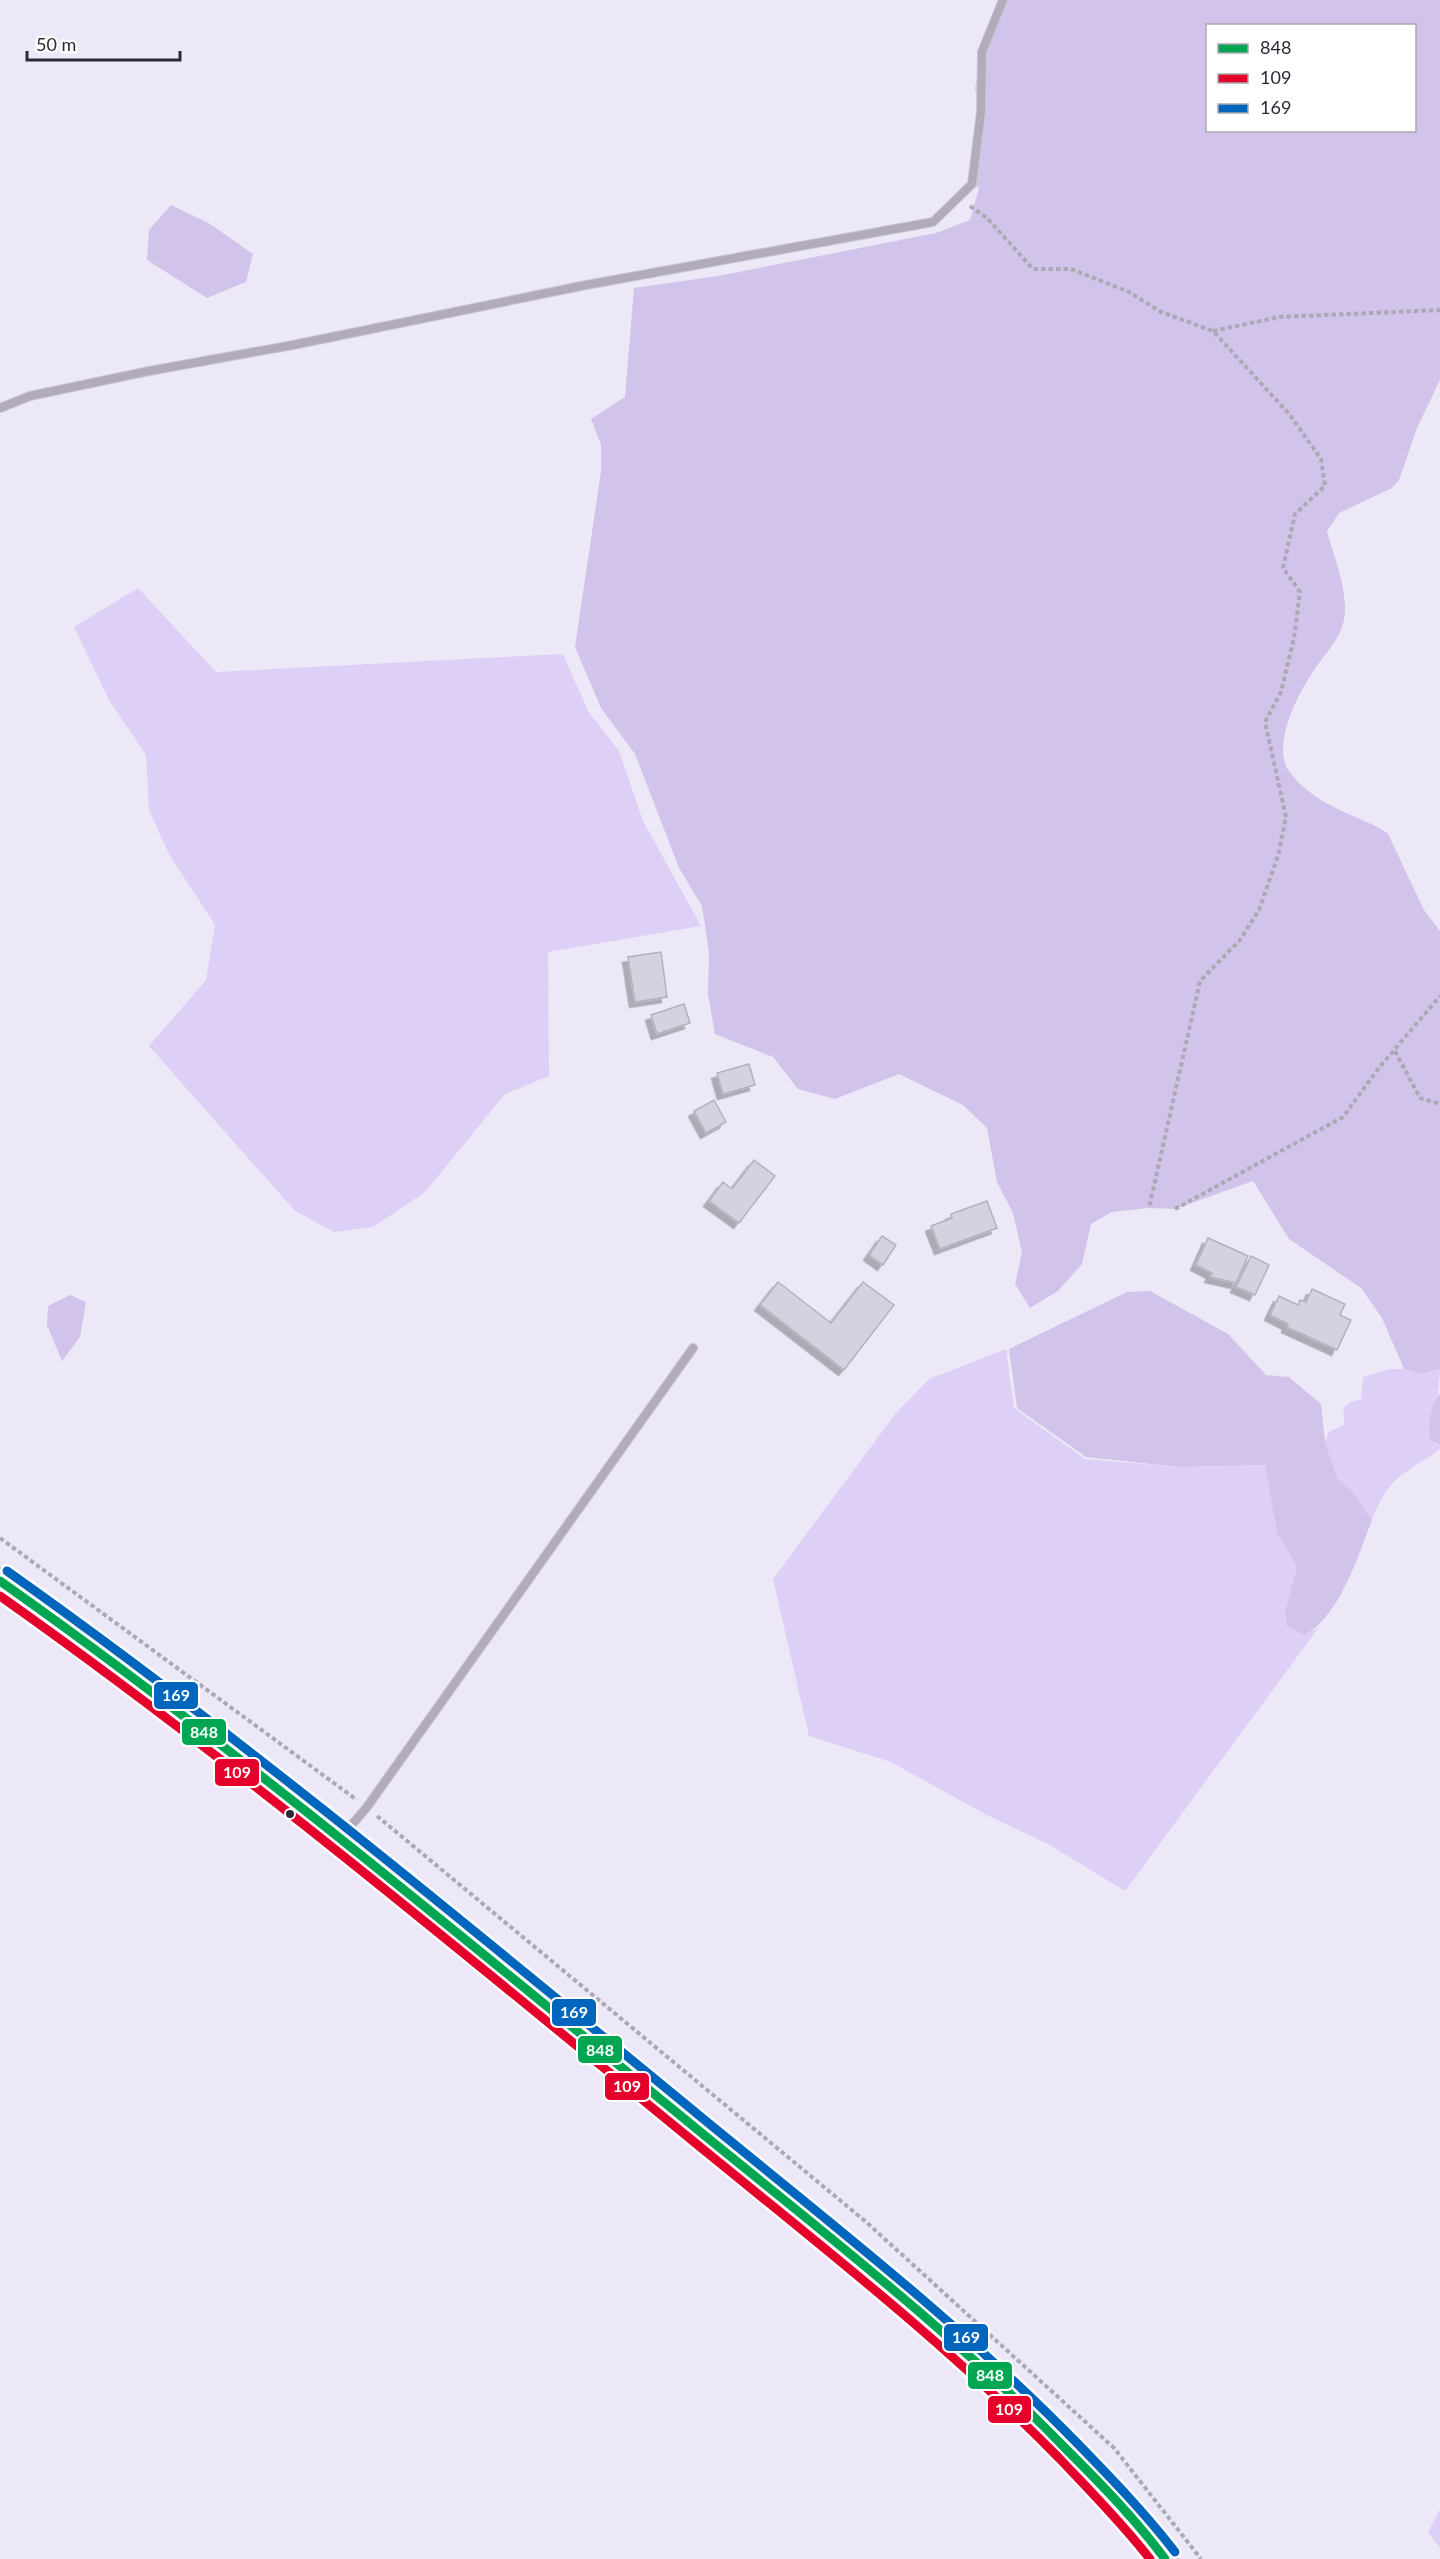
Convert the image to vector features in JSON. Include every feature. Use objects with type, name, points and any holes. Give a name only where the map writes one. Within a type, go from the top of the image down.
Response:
[{"type":"main road","points":[[0,1581],[105,1653],[341,1837],[910,2305],[1035,2415],[1149,2536],[1165,2559]]},
{"type":"lane","points":[[0,408],[30,396],[149,371],[293,345],[586,285],[933,222],[972,184],[981,112],[982,52],[1003,0]]},
{"type":"lane","points":[[341,1837],[367,1807],[693,1348]]},
{"type":"path","points":[[960,198],[987,218],[1033,269],[1071,269],[1129,292],[1161,312],[1214,331],[1290,415],[1321,459],[1325,486],[1295,514],[1283,568],[1300,592],[1294,638],[1281,692],[1265,722],[1286,817],[1278,856],[1259,910],[1240,940],[1200,981],[1149,1208]]},
{"type":"path","points":[[1214,331],[1279,317],[1440,310]]},
{"type":"path","points":[[1175,1209],[1343,1117],[1378,1069],[1440,996]]},
{"type":"path","points":[[1395,1051],[1420,1098],[1440,1104]]},
{"type":"path","points":[[0,1538],[367,1807],[865,2221],[1114,2448],[1200,2559]]},
{"type":"shaded area","points":[[1003,0],[1440,0],[1440,380],[1417,428],[1399,480],[1392,488],[1339,513],[1327,531],[1343,586],[1344,620],[1336,640],[1314,670],[1294,706],[1283,748],[1284,760],[1289,771],[1312,794],[1388,834],[1424,910],[1440,931],[1440,1369],[1421,1374],[1404,1369],[1382,1318],[1361,1288],[1289,1239],[1253,1181],[1175,1209],[1149,1208],[1112,1212],[1091,1224],[1082,1264],[1058,1291],[1030,1308],[1015,1284],[1022,1253],[1013,1213],[997,1182],[987,1128],[963,1105],[899,1074],[835,1099],[798,1089],[773,1057],[715,1034],[708,994],[709,952],[702,906],[679,868],[635,754],[601,708],[575,647],[601,471],[601,445],[591,419],[625,397],[634,288],[718,276],[936,233],[970,220],[979,188],[972,184],[981,112],[975,89],[982,52]]},
{"type":"shaded area","points":[[171,205],[210,224],[253,254],[246,282],[207,298],[147,260],[149,230]]},
{"type":"shaded area","points":[[138,588],[216,672],[563,654],[588,711],[619,751],[643,821],[701,926],[548,952],[549,1076],[505,1094],[425,1192],[373,1227],[334,1232],[295,1211],[149,1046],[206,980],[215,925],[169,854],[149,810],[146,755],[109,700],[74,627]]},
{"type":"shaded area","points":[[1150,1291],[1228,1334],[1266,1375],[1289,1377],[1321,1404],[1325,1442],[1338,1479],[1352,1491],[1372,1520],[1354,1567],[1338,1599],[1317,1626],[1305,1635],[1287,1626],[1285,1610],[1297,1567],[1277,1533],[1265,1465],[1179,1467],[1086,1457],[1017,1408],[1009,1349],[1127,1292]]},
{"type":"shaded area","points":[[70,1295],[86,1302],[80,1337],[62,1361],[47,1325],[48,1306]]},
{"type":"shaded area","points":[[1006,1349],[1014,1408],[1085,1459],[1179,1467],[1265,1465],[1277,1533],[1297,1567],[1285,1610],[1305,1635],[1319,1627],[1125,1891],[1048,1844],[987,1815],[891,1762],[809,1736],[773,1579],[896,1413],[929,1379]]},
{"type":"shaded area","points":[[1390,1369],[1404,1369],[1421,1374],[1440,1369],[1435,1444],[1440,1445],[1440,1449],[1392,1484],[1372,1520],[1352,1491],[1338,1479],[1325,1442],[1329,1432],[1344,1425],[1346,1405],[1361,1399],[1363,1377]]},
{"type":"shaded area","points":[[1440,1394],[1440,1445],[1430,1440],[1430,1416]]},
{"type":"shaded area","points":[[1440,2510],[1440,2548],[1428,2532]]},
{"type":"building","points":[[661,952],[667,997],[635,1002],[628,957]]},
{"type":"building","points":[[684,1004],[690,1023],[657,1034],[651,1015]]},
{"type":"building","points":[[749,1064],[755,1085],[723,1094],[717,1073]]},
{"type":"building","points":[[714,1100],[726,1122],[706,1133],[694,1111]]},
{"type":"building","points":[[754,1160],[775,1176],[739,1223],[709,1201],[723,1182],[732,1189]]},
{"type":"building","points":[[987,1201],[997,1228],[940,1249],[931,1226],[952,1218],[951,1214]]},
{"type":"building","points":[[882,1236],[896,1245],[883,1265],[869,1255]]},
{"type":"building","points":[[1208,1238],[1248,1256],[1236,1283],[1210,1277],[1212,1273],[1196,1265]]},
{"type":"building","points":[[1251,1256],[1269,1265],[1255,1295],[1236,1287]]},
{"type":"building","points":[[778,1282],[831,1323],[863,1282],[894,1305],[844,1370],[760,1305]]},
{"type":"building","points":[[1312,1289],[1345,1304],[1340,1315],[1351,1320],[1337,1350],[1287,1327],[1288,1324],[1270,1315],[1279,1296],[1298,1305],[1300,1300],[1306,1302]]},
{"type":"transit line","name":"169","points":[[7,1571],[272,1769],[894,2275],[1033,2399],[1115,2483],[1175,2552]]},
{"type":"transit line","name":"848","points":[[0,1581],[179,1712],[267,1780],[888,2285],[1025,2408],[1118,2503],[1165,2559]]},
{"type":"transit line","name":"109","points":[[0,1596],[177,1726],[349,1860],[925,2332],[1059,2458],[1150,2559]]}]
